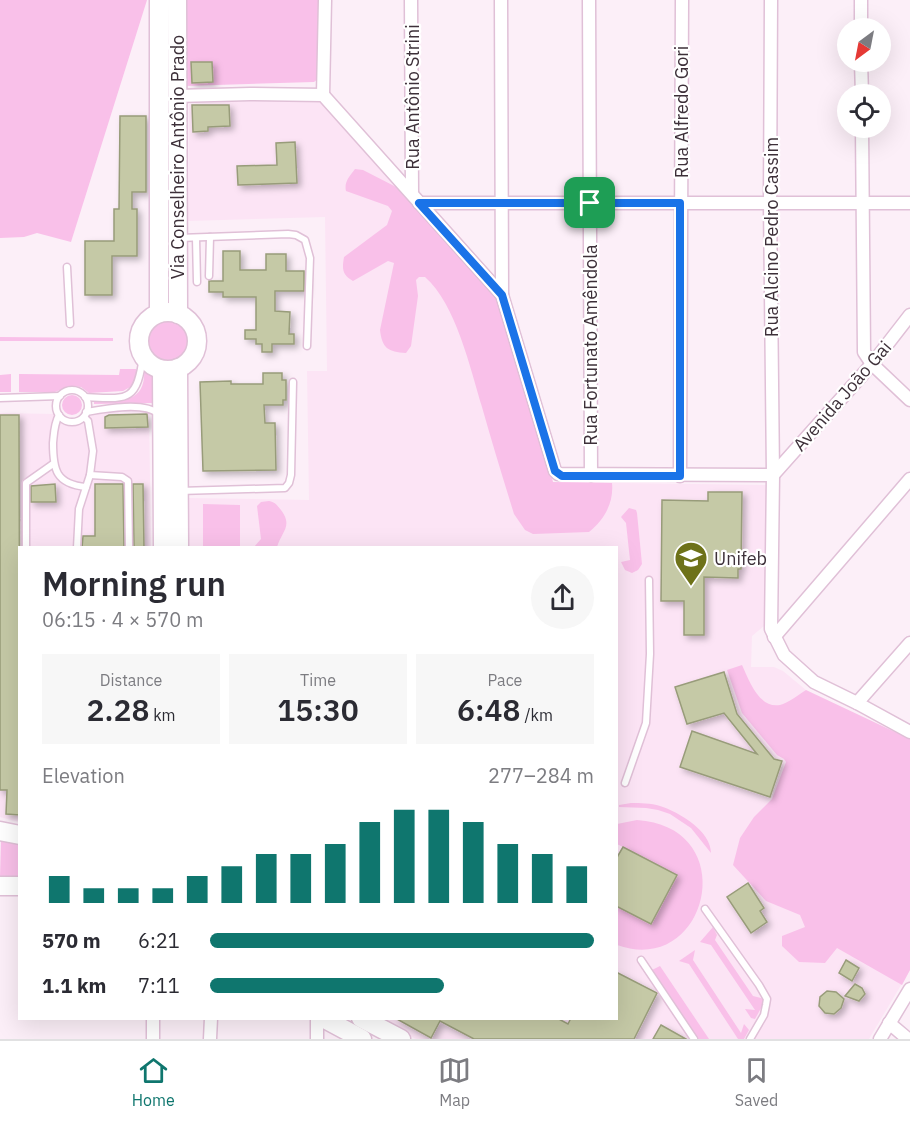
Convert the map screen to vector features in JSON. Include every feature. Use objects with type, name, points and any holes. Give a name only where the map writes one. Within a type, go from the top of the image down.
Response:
[{"type":"main road","name":"Via Conselheiro Antônio Prado","points":[[159,0],[169,313]]},
{"type":"main road","name":"Via Conselheiro Antônio Prado","points":[[169,313],[177,238],[177,0]]},
{"type":"main road","points":[[169,313],[192,324],[197,341],[192,358],[170,369],[154,367],[143,356],[139,344],[142,326],[153,316],[169,313]]},
{"type":"main road","points":[[163,546],[162,417],[170,369]]},
{"type":"main road","points":[[170,369],[179,491],[179,546]]},
{"type":"main road","points":[[327,1020],[362,1039]]},
{"type":"main road","points":[[365,1020],[401,1039]]},
{"type":"street","points":[[325,0],[323,95],[502,295]]},
{"type":"street","name":"Rua Antônio Strini","points":[[411,0],[416,198]]},
{"type":"street","points":[[501,0],[502,295],[555,471],[562,476],[773,475]]},
{"type":"street","name":"Rua Fortunato Amêndola","points":[[588,0],[591,475]]},
{"type":"street","name":"Rua Alfredo Gori","points":[[680,476],[682,0]]},
{"type":"street","name":"Rua Alcino Pedro Cassim","points":[[771,0],[770,202],[773,475],[770,608],[771,629],[774,637]]},
{"type":"street","points":[[861,0],[861,18]]},
{"type":"street","points":[[177,96],[323,95]]},
{"type":"street","points":[[862,138],[864,352],[872,364],[910,400]]},
{"type":"street","points":[[416,198],[501,203],[910,203]]},
{"type":"street","name":"Avenida João Gai","points":[[773,475],[872,364],[910,315]]},
{"type":"street","points":[[910,479],[774,637],[784,655],[814,682],[910,732]]},
{"type":"street","points":[[857,703],[910,643]]},
{"type":"street","points":[[880,1039],[910,989]]},
{"type":"street","points":[[153,1020],[153,1039]]},
{"type":"street","points":[[210,1039],[211,1020]]},
{"type":"street","points":[[317,1020],[317,1039]]},
{"type":"street","points":[[889,1023],[908,1039]]},
{"type":"lane","points":[[177,238],[288,234],[305,240],[310,258],[307,346]]},
{"type":"lane","points":[[209,276],[210,237]]},
{"type":"lane","points":[[196,238],[197,282]]},
{"type":"lane","points":[[67,267],[70,324]]},
{"type":"lane","points":[[0,398],[60,396],[75,390],[85,397],[120,399],[136,387],[143,356]]},
{"type":"lane","points":[[179,491],[285,488],[291,475],[293,382]]},
{"type":"lane","points":[[60,396],[57,405],[59,415],[54,432],[53,464],[60,477],[66,482],[86,487]]},
{"type":"lane","points":[[77,546],[79,509],[90,474],[93,451],[85,414],[88,405],[85,397]]},
{"type":"lane","points":[[59,415],[73,422],[85,414],[106,408],[145,408],[154,410],[162,417]]},
{"type":"lane","points":[[26,546],[26,483],[53,464]]},
{"type":"lane","points":[[90,474],[122,477],[128,481],[129,546]]},
{"type":"lane","points":[[625,783],[646,723],[650,654],[649,580]]},
{"type":"lane","points":[[705,909],[766,999],[764,1015],[750,1039]]},
{"type":"lane","points":[[641,960],[694,1039]]},
{"type":"shaded area","points":[[0,0],[147,0],[71,242],[37,233],[24,237],[0,238]]},
{"type":"shaded area","points":[[180,0],[319,0],[318,79],[314,82],[185,86]]},
{"type":"shaded area","name":"Unifeb","points":[[317,98],[497,298],[553,482],[767,485],[764,626],[752,636],[751,667],[774,667],[783,671],[819,698],[910,739],[910,970],[869,1039],[416,1039],[379,1020],[618,1020],[618,546],[188,546],[188,498],[309,500],[307,371],[327,371],[325,217],[188,221],[189,104]]},
{"type":"shaded area","points":[[355,169],[363,170],[402,190],[497,298],[553,482],[612,483],[610,504],[599,522],[589,532],[533,534],[525,530],[514,514],[461,338],[445,303],[425,277],[419,277],[416,280],[418,296],[411,346],[406,353],[395,352],[384,345],[380,330],[394,263],[388,261],[353,281],[345,274],[343,265],[344,257],[387,225],[392,211],[388,206],[346,191],[346,182]]},
{"type":"shaded area","points":[[168,319],[184,325],[190,341],[184,357],[168,363],[152,357],[146,341],[152,325]]},
{"type":"shaded area","points":[[0,337],[113,338],[113,341],[0,341]]},
{"type":"shaded area","points":[[147,365],[157,371],[154,403],[94,404],[94,401],[124,400],[137,393],[142,387],[144,366]]},
{"type":"shaded area","points":[[120,369],[136,369],[137,380],[134,385],[123,391],[89,393],[81,387],[70,386],[55,392],[19,392],[19,374],[119,375]]},
{"type":"shaded area","points":[[11,374],[11,392],[0,392],[0,375]]},
{"type":"shaded area","points":[[68,395],[76,395],[82,401],[82,409],[76,415],[68,415],[62,409],[62,401]]},
{"type":"shaded area","points":[[149,412],[151,546],[18,546],[18,822],[0,817],[0,413],[54,414],[69,423],[78,422],[90,414]]},
{"type":"shaded area","points":[[269,501],[276,504],[286,520],[277,546],[255,546],[261,539],[257,506],[261,502]]},
{"type":"shaded area","points":[[203,504],[240,505],[240,546],[203,546]]},
{"type":"shaded area","points":[[629,508],[636,510],[637,513],[642,564],[632,573],[625,570],[621,562],[630,560],[626,523],[621,517]]},
{"type":"shaded area","points":[[742,665],[756,692],[766,703],[780,705],[806,690],[910,739],[910,970],[902,985],[837,948],[825,963],[799,962],[782,946],[782,936],[805,927],[800,915],[766,901],[733,865],[740,838],[754,817],[772,799],[786,762],[777,755],[742,713],[727,670]]},
{"type":"shaded area","points":[[631,803],[657,805],[684,818],[706,837],[711,853],[691,828],[670,814],[646,808],[619,807],[619,805]]},
{"type":"shaded area","points":[[637,820],[671,829],[692,847],[702,871],[701,897],[692,922],[674,940],[648,949],[618,945],[618,907],[651,924],[677,875],[618,845],[618,824]]},
{"type":"shaded area","points":[[1,840],[18,841],[18,882],[0,877]]},
{"type":"shaded area","points":[[713,927],[717,935],[715,940],[753,996],[765,1001],[755,1019],[751,1018],[745,1009],[755,1010],[711,945],[700,942]]},
{"type":"shaded area","points":[[695,950],[693,960],[741,1033],[744,1024],[749,1030],[744,1039],[738,1039],[689,964],[679,961]]},
{"type":"shaded area","points":[[660,966],[709,1039],[697,1039],[652,970]]},
{"type":"building","points":[[191,62],[212,62],[213,82],[192,83]]},
{"type":"building","points":[[192,105],[229,105],[230,126],[208,127],[208,131],[193,132]]},
{"type":"building","points":[[120,116],[146,116],[146,192],[132,192],[132,209],[137,209],[137,256],[112,256],[112,295],[85,295],[85,241],[114,241],[114,209],[119,209]]},
{"type":"building","points":[[295,142],[297,183],[238,185],[237,166],[277,165],[276,143]]},
{"type":"building","points":[[223,251],[240,251],[240,270],[266,270],[266,254],[286,254],[286,271],[304,271],[304,291],[275,291],[275,311],[290,312],[289,334],[294,334],[294,344],[272,344],[272,352],[262,352],[262,344],[256,344],[256,339],[245,339],[245,330],[256,330],[256,297],[223,297],[223,292],[209,292],[209,281],[223,281]]},
{"type":"building","points":[[263,373],[282,373],[282,380],[286,380],[286,400],[283,400],[283,405],[264,405],[265,423],[275,423],[276,470],[203,471],[200,382],[231,381],[231,384],[263,384]]},
{"type":"building","points":[[147,414],[148,427],[105,428],[105,417],[109,415]]},
{"type":"building","points":[[0,415],[19,415],[18,815],[6,814],[7,790],[0,790]]},
{"type":"building","points":[[55,484],[56,502],[31,502],[31,486]]},
{"type":"building","points":[[95,484],[123,484],[124,546],[82,546],[83,536],[95,536]]},
{"type":"building","points":[[133,484],[143,484],[144,546],[134,546]]},
{"type":"building","points":[[708,492],[742,492],[741,569],[738,569],[738,578],[704,577],[704,635],[684,635],[684,601],[661,601],[662,500],[708,501]]},
{"type":"building","points":[[724,672],[737,714],[774,759],[782,761],[770,797],[680,767],[692,731],[757,754],[724,713],[687,724],[675,687]]},
{"type":"building","points":[[623,847],[677,875],[651,924],[618,907],[618,856]]},
{"type":"building","points":[[748,883],[764,908],[760,911],[767,922],[751,933],[727,897]]},
{"type":"building","points":[[846,960],[859,968],[852,981],[839,973]]},
{"type":"building","points":[[618,973],[657,993],[634,1039],[474,1039],[440,1021],[431,1038],[399,1020],[561,1020],[568,1024],[570,1020],[618,1020]]},
{"type":"building","points":[[855,984],[862,988],[865,994],[859,1001],[845,996]]},
{"type":"building","points":[[827,991],[836,992],[844,999],[841,1008],[834,1014],[825,1013],[819,1006],[820,997]]},
{"type":"building","points":[[661,1025],[686,1039],[653,1039]]},
{"type":"place","name":"Unifeb","points":[[691,587]]},
{"type":"route","points":[[419,203],[590,203],[680,203],[680,476],[562,476],[555,471],[502,295],[419,203]]}]
